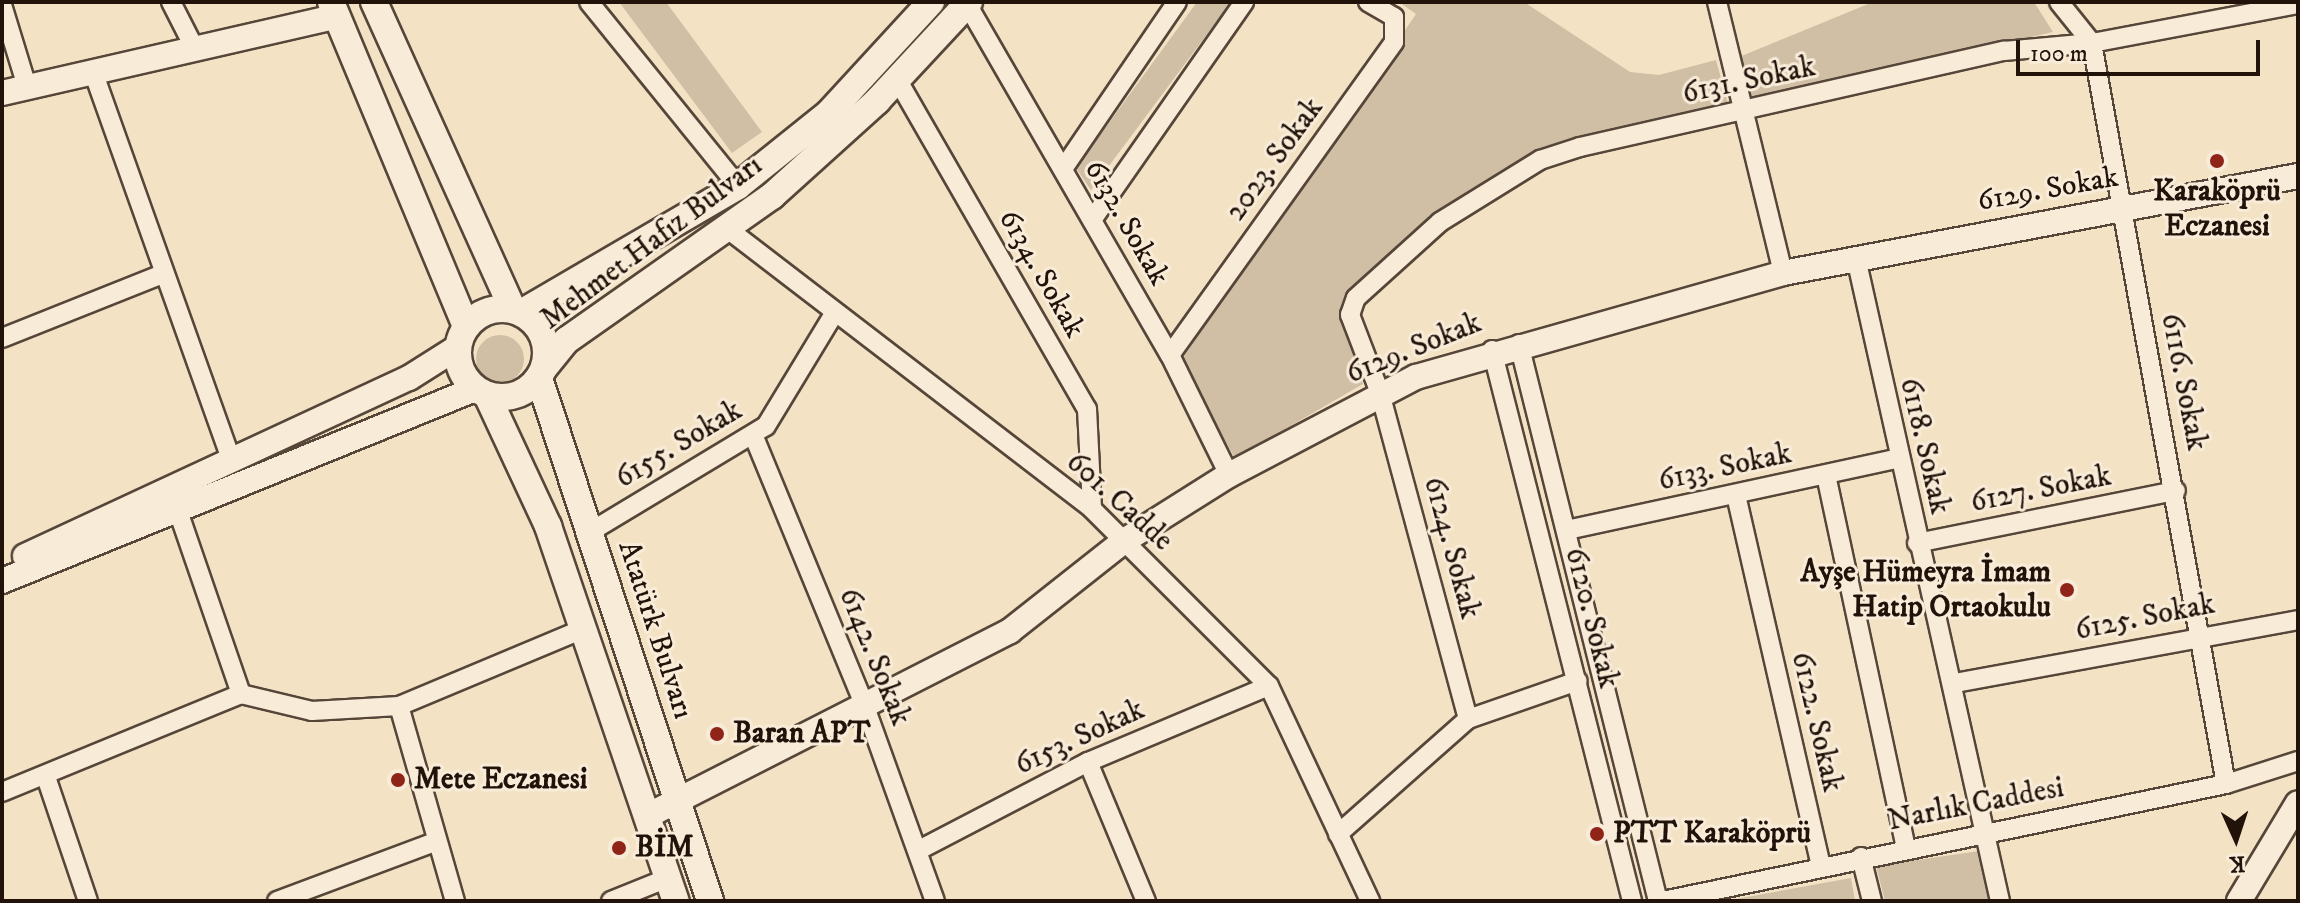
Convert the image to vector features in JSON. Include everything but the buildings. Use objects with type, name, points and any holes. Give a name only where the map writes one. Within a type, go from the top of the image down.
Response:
[{"type":"main road","points":[[376,2],[517,312],[540,330],[541,373],[516,395],[481,392]]},
{"type":"main road","name":"Mehmet Hafız Bulvarı","points":[[517,312],[738,186],[828,114],[931,2]]},
{"type":"main road","name":"Mehmet Hafız Bulvarı","points":[[541,373],[567,340],[729,230],[897,79],[968,3]]},
{"type":"main road","points":[[334,9],[462,337],[461,370],[481,392],[548,526],[578,631],[672,889]]},
{"type":"main road","points":[[462,337],[492,310],[517,312]]},
{"type":"main road","name":"Atatürk Bulvarı","points":[[541,373],[710,901]]},
{"type":"street","points":[[171,2],[196,51]]},
{"type":"street","points":[[589,2],[738,186]]},
{"type":"street","points":[[1063,169],[1177,2]]},
{"type":"street","points":[[1092,220],[1244,2]]},
{"type":"street","name":"2023. Sokak","points":[[1170,355],[1394,42],[1394,17],[1368,2]]},
{"type":"street","points":[[1717,2],[1783,273]]},
{"type":"street","name":"6116. Sokak","points":[[2059,2],[2092,43],[2203,635],[2226,784]]},
{"type":"street","name":"6132. Sokak","points":[[968,3],[1170,355],[1229,475]]},
{"type":"street","name":"6131. Sokak","points":[[1380,393],[1350,315],[1356,298],[1440,222],[1540,160],[2004,51],[2092,43],[2298,4]]},
{"type":"street","points":[[2,5],[27,87]]},
{"type":"street","points":[[2,93],[95,77],[196,51],[334,9]]},
{"type":"street","points":[[95,77],[230,456]]},
{"type":"street","name":"6134. Sokak","points":[[897,79],[1087,409],[1092,509]]},
{"type":"street","name":"6129. Sokak","points":[[647,816],[677,805],[864,704],[1010,631],[1124,541],[1229,475],[1380,393],[1492,350],[1783,273],[2298,176]]},
{"type":"street","name":"601. Cadde","points":[[729,230],[1092,509],[1269,686],[1370,901]]},
{"type":"street","name":"6118. Sokak","points":[[1856,258],[1896,459],[1955,683],[2000,901]]},
{"type":"street","points":[[2,338],[163,274]]},
{"type":"street","name":"6155. Sokak","points":[[590,532],[754,437],[835,312]]},
{"type":"street","points":[[2,568],[230,456],[409,378],[462,337]]},
{"type":"street","points":[[1519,344],[1660,901]]},
{"type":"street","name":"6120. Sokak","points":[[1492,350],[1632,901]]},
{"type":"street","points":[[2,581],[481,392]]},
{"type":"street","name":"6124. Sokak","points":[[1380,393],[1468,719]]},
{"type":"street","name":"6142. Sokak","points":[[754,437],[864,704],[935,901]]},
{"type":"street","name":"6133. Sokak","points":[[1567,530],[1896,459]]},
{"type":"street","points":[[1826,475],[1906,847]]},
{"type":"street","name":"6127. Sokak","points":[[1917,543],[2176,491]]},
{"type":"street","name":"6122. Sokak","points":[[1736,495],[1821,867]]},
{"type":"street","points":[[178,511],[241,694]]},
{"type":"street","name":"6125. Sokak","points":[[1955,683],[2203,635],[2298,620]]},
{"type":"street","points":[[2,792],[46,777],[241,694],[312,711],[399,706],[578,631]]},
{"type":"street","points":[[1338,834],[1468,719],[1578,681]]},
{"type":"street","name":"6153. Sokak","points":[[919,850],[1088,762],[1269,686]]},
{"type":"street","points":[[399,706],[435,842],[455,901]]},
{"type":"street","name":"Narlık Caddesi","points":[[1660,901],[1906,847],[2226,784],[2298,761]]},
{"type":"street","points":[[1088,762],[1146,901]]},
{"type":"street","points":[[46,777],[88,901]]},
{"type":"street","points":[[2239,901],[2298,803]]},
{"type":"street","points":[[277,901],[435,842]]},
{"type":"street","points":[[1861,857],[1872,901]]},
{"type":"street","points":[[611,901],[672,889]]},
{"type":"shaded area","points":[[619,2],[666,2],[762,132],[732,153]]},
{"type":"shaded area","points":[[1197,2],[1231,2],[1091,190],[1076,168]]},
{"type":"shaded area","points":[[1399,2],[1524,2],[1630,72],[1659,75],[1716,60],[1728,104],[1538,156],[1357,285],[1341,311],[1363,384],[1235,458],[1180,362],[1416,14]]},
{"type":"shaded area","points":[[1873,2],[2034,2],[2053,32],[1751,101],[1739,57]]},
{"type":"shaded area","points":[[500,335],[517,342],[524,359],[517,376],[500,383],[483,376],[476,359],[483,342]]},
{"type":"shaded area","points":[[1986,850],[1995,901],[1885,901],[1876,866]]},
{"type":"shaded area","points":[[1851,878],[1855,901],[1725,901]]},
{"type":"place","name":"Karaköprü Eczanesi","points":[[2217,161]]},
{"type":"place","name":"Ayşe Hümeyra İmam Hatip Ortaokulu","points":[[2067,590]]},
{"type":"place","name":"Baran APT","points":[[717,734]]},
{"type":"place","name":"Mete Eczanesi","points":[[398,780]]},
{"type":"place","name":"PTT Karaköprü","points":[[1597,834]]},
{"type":"place","name":"BİM","points":[[619,848]]}]
